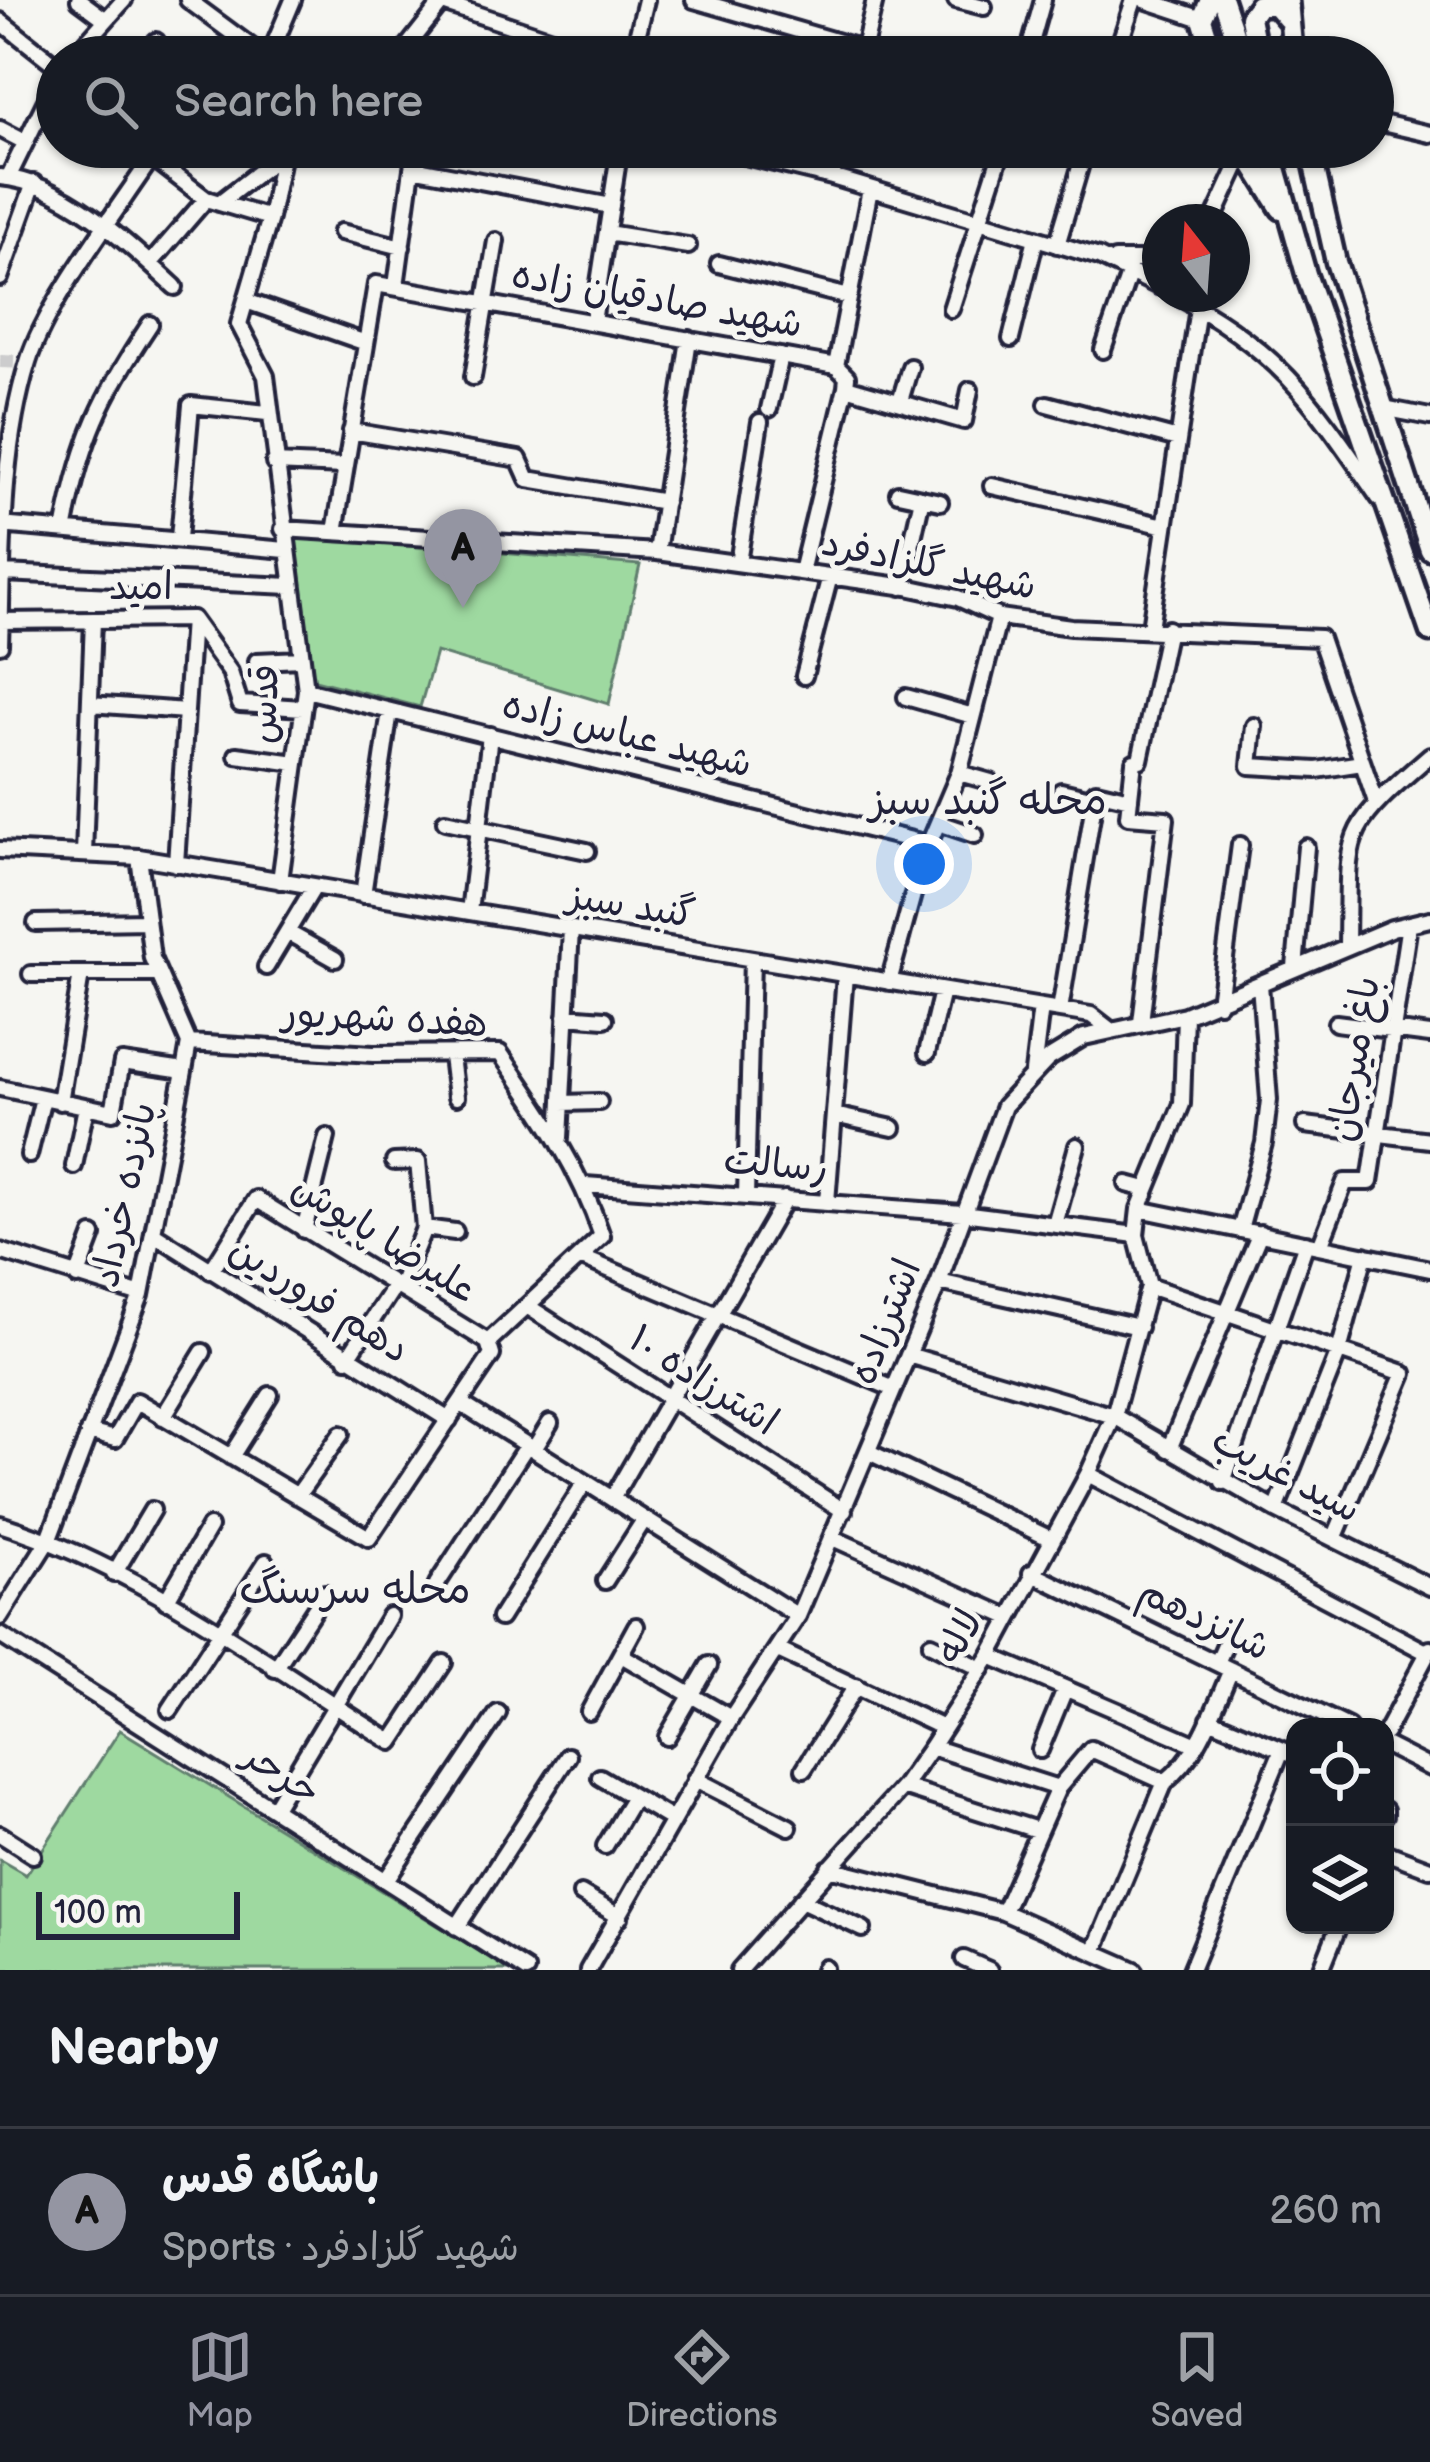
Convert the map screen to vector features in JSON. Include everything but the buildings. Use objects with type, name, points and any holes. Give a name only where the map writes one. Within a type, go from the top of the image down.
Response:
[{"type":"main road","points":[[1223,0],[1235,36]]},
{"type":"main road","points":[[1254,36],[1250,17],[1259,4],[1287,9]]},
{"type":"main road","points":[[1255,168],[1292,225]]},
{"type":"main road","points":[[1276,168],[1430,632]]},
{"type":"main road","points":[[1315,168],[1336,262],[1430,550]]},
{"type":"street","points":[[80,0],[106,20]]},
{"type":"street","points":[[92,36],[124,0]]},
{"type":"street","points":[[188,0],[238,36]]},
{"type":"street","points":[[277,36],[293,0]]},
{"type":"street","points":[[637,36],[646,0]]},
{"type":"street","points":[[694,0],[808,36]]},
{"type":"street","points":[[866,36],[875,0]]},
{"type":"street","points":[[956,0],[984,7]]},
{"type":"street","points":[[1034,36],[1043,0]]},
{"type":"street","points":[[1122,36],[1134,0]]},
{"type":"street","points":[[1145,0],[1206,9]]},
{"type":"street","points":[[421,36],[444,2],[544,36]]},
{"type":"street","points":[[0,21],[36,49]]},
{"type":"street","points":[[36,121],[4,178],[34,183],[105,228],[175,287]]},
{"type":"street","points":[[1394,126],[1430,134]]},
{"type":"street","points":[[0,129],[26,142]]},
{"type":"street","points":[[0,645],[6,440],[36,343],[137,168]]},
{"type":"street","points":[[166,168],[212,201],[270,218]]},
{"type":"street","points":[[150,264],[212,201],[258,168]]},
{"type":"street","points":[[279,168],[246,301],[366,343]]},
{"type":"street","points":[[335,532],[376,284],[396,286],[412,168],[611,206]]},
{"type":"street","points":[[593,322],[617,168]]},
{"type":"street","points":[[795,168],[1099,257],[1142,277]]},
{"type":"street","points":[[832,177],[834,168]]},
{"type":"street","points":[[951,309],[997,168]]},
{"type":"street","points":[[1057,244],[1080,168]]},
{"type":"street","points":[[1220,204],[1235,168]]},
{"type":"street","points":[[0,278],[34,183]]},
{"type":"street","points":[[836,366],[870,189]]},
{"type":"street","points":[[341,232],[402,247]]},
{"type":"street","points":[[607,233],[688,246]]},
{"type":"street","points":[[1011,339],[1036,238]]},
{"type":"street","points":[[473,377],[496,241]]},
{"type":"street","points":[[1099,257],[1142,259]]},
{"type":"street","points":[[719,264],[849,297]]},
{"type":"street","points":[[1103,350],[1130,271]]},
{"type":"street","name":"شهید صادقیان زاده","points":[[396,286],[836,366],[847,377],[847,387]]},
{"type":"street","name":"قدس","points":[[246,301],[238,324],[266,376],[267,413],[306,690],[280,881]]},
{"type":"street","points":[[1150,628],[1178,439],[1185,312]]},
{"type":"street","points":[[1205,312],[1265,352],[1304,389],[1385,506]]},
{"type":"street","points":[[64,526],[83,440],[103,396],[150,324]]},
{"type":"street","points":[[657,551],[688,339]]},
{"type":"street","points":[[738,563],[764,415],[781,356]]},
{"type":"street","points":[[899,401],[910,367]]},
{"type":"street","points":[[801,572],[847,387],[964,421],[970,390]]},
{"type":"street","points":[[1046,404],[1178,439]]},
{"type":"street","points":[[179,538],[191,406],[267,413]]},
{"type":"street","points":[[1383,408],[1430,417]]},
{"type":"street","points":[[351,431],[519,459],[528,479],[665,502]]},
{"type":"street","points":[[274,463],[344,466]]},
{"type":"street","points":[[992,486],[1165,526]]},
{"type":"street","points":[[898,493],[940,502]]},
{"type":"street","points":[[902,586],[922,498]]},
{"type":"street","points":[[2,525],[64,526],[286,550]]},
{"type":"street","name":"شهید گلزادفرد","points":[[283,529],[657,551],[902,586],[958,598],[999,616],[1071,627],[1320,638],[1375,800]]},
{"type":"street","points":[[2,573],[291,586]]},
{"type":"street","points":[[804,676],[830,576]]},
{"type":"street","points":[[890,982],[923,858],[942,824],[959,773],[999,616]]},
{"type":"street","points":[[176,864],[192,619]]},
{"type":"street","name":"امید","points":[[0,621],[192,619],[230,672],[240,704],[303,708]]},
{"type":"street","points":[[84,854],[93,620]]},
{"type":"street","points":[[1141,1022],[1166,819],[1128,816],[1168,629]]},
{"type":"street","points":[[257,661],[302,659]]},
{"type":"street","name":"شهید عباس زاده","points":[[306,690],[932,845]]},
{"type":"street","points":[[906,697],[973,716]]},
{"type":"street","points":[[90,704],[186,711]]},
{"type":"street","points":[[363,895],[390,711]]},
{"type":"street","points":[[1254,726],[1250,766],[1317,770],[1362,763]]},
{"type":"street","points":[[469,912],[490,735]]},
{"type":"street","points":[[237,755],[296,763]]},
{"type":"street","points":[[1347,946],[1348,841],[1375,800],[1430,755]]},
{"type":"street","points":[[959,773],[991,782]]},
{"type":"street","points":[[1060,1010],[1096,790],[1130,799]]},
{"type":"street","points":[[1061,791],[1095,799]]},
{"type":"street","points":[[445,821],[587,851]]},
{"type":"street","points":[[942,824],[975,835]]},
{"type":"street","points":[[1219,1003],[1240,845]]},
{"type":"street","points":[[1294,967],[1306,847]]},
{"type":"street","name":"گنبد سبز","points":[[0,850],[139,857],[1060,1010],[1091,1016],[1109,1029]]},
{"type":"street","points":[[139,857],[158,974],[189,1043]]},
{"type":"street","points":[[266,967],[314,887]]},
{"type":"street","name":"اشترزاده","points":[[588,1970],[731,1718],[780,1651],[836,1539],[1004,1106],[1033,1072],[1084,1037],[1185,1015],[1347,946],[1430,919]]},
{"type":"street","points":[[36,923],[147,921]]},
{"type":"street","name":"باغ میرجان","points":[[1313,1245],[1345,1182],[1370,1182],[1409,924]]},
{"type":"street","points":[[560,1138],[571,929]]},
{"type":"street","points":[[287,932],[335,959]]},
{"type":"street","points":[[746,1196],[752,959]]},
{"type":"street","points":[[31,974],[158,974]]},
{"type":"street","points":[[60,1102],[81,974]]},
{"type":"street","points":[[827,1202],[845,975]]},
{"type":"street","points":[[1240,1229],[1264,1143],[1269,1100],[1260,984]]},
{"type":"street","points":[[927,1053],[942,991]]},
{"type":"street","points":[[1033,1072],[1041,1007]]},
{"type":"street","points":[[1185,1015],[1182,1104],[1139,1209],[1136,1235],[1149,1286],[1404,1373],[1334,1539]]},
{"type":"street","points":[[566,1016],[605,1019]]},
{"type":"street","points":[[1336,1023],[1430,1035]]},
{"type":"street","name":"هفده شهریور","points":[[189,1043],[451,1056],[500,1053],[560,1138],[585,1185],[602,1236],[580,1257]]},
{"type":"street","name":"پانزده خرداد","points":[[0,1617],[49,1539],[141,1295],[189,1043]]},
{"type":"street","points":[[451,1056],[456,1096]]},
{"type":"street","points":[[0,1088],[113,1112],[122,1062],[184,1071]]},
{"type":"street","points":[[28,1155],[43,1098]]},
{"type":"street","points":[[562,1102],[599,1102]]},
{"type":"street","points":[[74,1166],[86,1107]]},
{"type":"street","points":[[834,1115],[893,1128]]},
{"type":"street","points":[[1305,1125],[1430,1140]]},
{"type":"street","points":[[304,1230],[326,1137]]},
{"type":"street","points":[[1055,1225],[1078,1146]]},
{"type":"street","points":[[347,1359],[398,1287],[424,1228],[418,1162],[394,1162]]},
{"type":"street","points":[[1126,1184],[1146,1189]]},
{"type":"street","name":"رسالت","points":[[585,1185],[962,1214],[1136,1235]]},
{"type":"street","name":"علیرضا پاپوش","points":[[211,1271],[256,1198],[488,1342]]},
{"type":"street","points":[[612,1499],[784,1199]]},
{"type":"street","points":[[1139,1209],[1430,1269]]},
{"type":"street","points":[[424,1228],[455,1232]]},
{"type":"street","points":[[77,1277],[93,1234]]},
{"type":"street","name":"دهم فروردین","points":[[154,1234],[449,1420]]},
{"type":"street","points":[[1169,1449],[1260,1234]]},
{"type":"street","points":[[1223,1482],[1313,1245]]},
{"type":"street","points":[[0,1251],[141,1295]]},
{"type":"street","points":[[1276,1510],[1339,1352],[1365,1255]]},
{"type":"street","points":[[88,1432],[115,1439],[136,1401],[369,1538],[492,1355],[488,1342],[580,1257],[895,1390]]},
{"type":"street","points":[[939,1282],[1138,1327]]},
{"type":"street","name":"لاله","points":[[739,1970],[903,1787],[986,1663],[1088,1474],[1114,1416],[1149,1286]]},
{"type":"street","name":"اشترزاده ۱۰","points":[[527,1306],[844,1511]]},
{"type":"street","points":[[163,1417],[203,1352]]},
{"type":"street","name":"سید غریب","points":[[908,1355],[1114,1416],[1223,1482],[1430,1587]]},
{"type":"street","points":[[231,1457],[270,1395]]},
{"type":"street","points":[[460,1403],[798,1616]]},
{"type":"street","points":[[437,1584],[550,1423]]},
{"type":"street","points":[[297,1496],[341,1434]]},
{"type":"street","points":[[868,1452],[1051,1538]]},
{"type":"street","points":[[1088,1474],[1429,1651],[1393,1718]]},
{"type":"street","points":[[500,1618],[585,1482]]},
{"type":"street","points":[[114,1574],[152,1510]]},
{"type":"street","points":[[604,1581],[644,1520]]},
{"type":"street","points":[[0,1525],[49,1539],[166,1601],[392,1742],[444,1663]]},
{"type":"street","points":[[166,1601],[209,1527]]},
{"type":"street","points":[[836,1539],[1009,1617]]},
{"type":"street","points":[[170,1710],[266,1562]]},
{"type":"street","name":"شانزدهم","points":[[1031,1573],[1329,1718]]},
{"type":"street","points":[[275,1669],[325,1593]]},
{"type":"street","points":[[274,1808],[389,1616]]},
{"type":"street","points":[[590,1712],[636,1626]]},
{"type":"street","name":"حرحر","points":[[0,1635],[526,1970]]},
{"type":"street","points":[[1094,1952],[1165,1782],[1183,1768],[1209,1719],[1227,1640]]},
{"type":"street","points":[[931,1644],[1065,1689],[1197,1745]]},
{"type":"street","points":[[780,1651],[944,1728]]},
{"type":"street","points":[[621,1655],[731,1718]]},
{"type":"street","points":[[667,1737],[709,1665]]},
{"type":"street","points":[[1412,1682],[1430,1691]]},
{"type":"street","points":[[804,1769],[856,1686]]},
{"type":"street","points":[[1040,1750],[1065,1689]]},
{"type":"street","points":[[386,1880],[498,1713]]},
{"type":"street","points":[[1209,1719],[1286,1752]]},
{"type":"street","points":[[932,1747],[1058,1788]]},
{"type":"street","points":[[1003,1912],[1058,1788],[1091,1749],[1165,1782]]},
{"type":"street","points":[[1394,1750],[1430,1768]]},
{"type":"street","points":[[457,1928],[568,1756]]},
{"type":"street","points":[[1191,1970],[1286,1760]]},
{"type":"street","points":[[600,1778],[671,1819]]},
{"type":"street","points":[[695,1779],[789,1827]]},
{"type":"street","points":[[903,1787],[1037,1830]]},
{"type":"street","points":[[604,1846],[634,1797]]},
{"type":"street","points":[[0,1834],[33,1855]]},
{"type":"street","points":[[1394,1855],[1430,1869]]},
{"type":"street","points":[[829,1868],[1003,1912],[1136,1970]]},
{"type":"street","points":[[581,1894],[620,1917]]},
{"type":"street","points":[[800,1900],[863,1929]]},
{"type":"street","points":[[1321,1970],[1335,1934]]},
{"type":"street","points":[[964,1959],[989,1970]]},
{"type":"green space","points":[[284,534],[640,565],[609,704],[436,652],[420,707],[307,678]]},
{"type":"green space","points":[[120,1730],[510,1970],[0,1970],[0,1860],[26,1875]]},
{"type":"tunnel","points":[[0,361],[28,362]]},
{"type":"place","name":"باشگاه قدس","points":[[463,608]]},
{"type":"district","name":"محله گنبد سبز","points":[[988,801]]},
{"type":"district","name":"محله سرسنگ","points":[[355,1590]]}]
